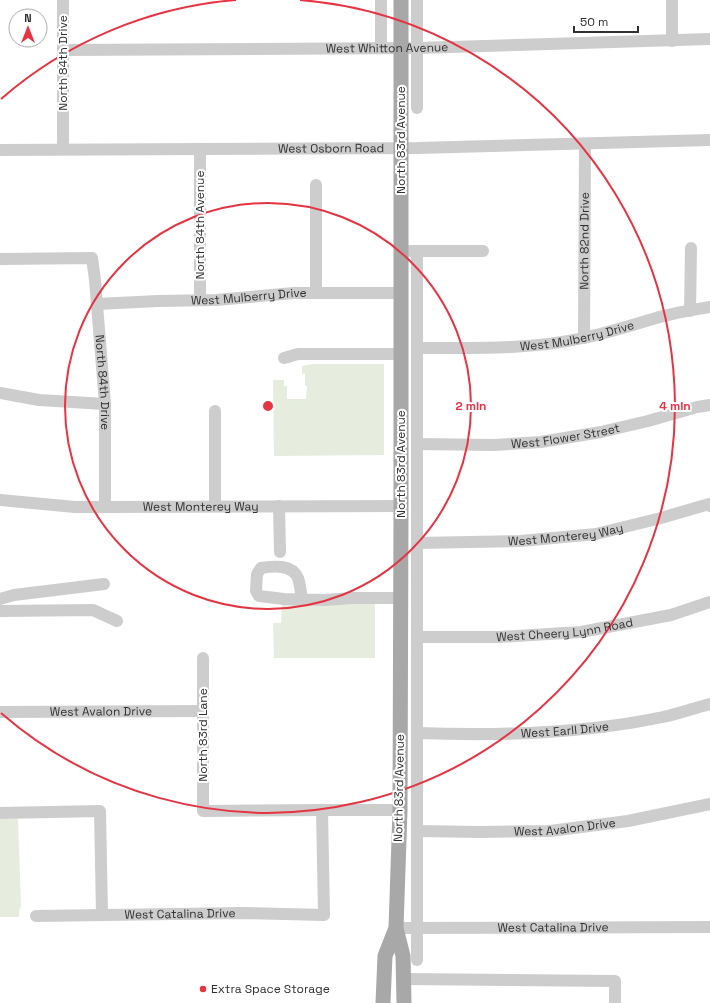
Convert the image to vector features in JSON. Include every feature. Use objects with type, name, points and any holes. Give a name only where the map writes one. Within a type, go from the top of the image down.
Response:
[{"type":"main road","name":"North 83rd Avenue","points":[[401,0],[400,810],[396,928],[403,956],[404,1003]]},
{"type":"main road","name":"North 83rd Avenue","points":[[383,1003],[385,956],[396,928]]},
{"type":"street","name":"North 84th Drive","points":[[63,0],[63,150]]},
{"type":"street","points":[[381,0],[381,47]]},
{"type":"street","name":"North 83rd Avenue","points":[[417,0],[418,108]]},
{"type":"street","points":[[672,0],[672,40]]},
{"type":"street","name":"West Whitton Avenue","points":[[64,50],[381,47],[417,48],[537,43],[710,39]]},
{"type":"street","name":"West Osborn Road","points":[[0,150],[400,148],[710,140]]},
{"type":"street","name":"North 82nd Drive","points":[[584,338],[585,144]]},
{"type":"street","name":"North 84th Avenue","points":[[200,149],[200,300]]},
{"type":"street","points":[[316,185],[316,292]]},
{"type":"street","points":[[690,311],[691,248]]},
{"type":"street","points":[[401,251],[483,251]]},
{"type":"street","name":"North 83rd Avenue","points":[[417,251],[417,960]]},
{"type":"street","name":"North 84th Drive","points":[[0,259],[92,258],[105,404],[105,507]]},
{"type":"street","name":"West Mulberry Drive","points":[[97,304],[239,298],[316,292],[401,292]]},
{"type":"street","name":"West Mulberry Drive","points":[[417,348],[532,346],[584,338],[658,318],[710,307]]},
{"type":"street","points":[[284,358],[298,354],[401,354]]},
{"type":"street","points":[[0,393],[39,400],[105,404]]},
{"type":"street","name":"West Flower Street","points":[[417,444],[494,445],[540,442],[600,432],[710,405]]},
{"type":"street","points":[[215,411],[215,506]]},
{"type":"street","name":"West Monterey Way","points":[[0,500],[105,507],[401,506]]},
{"type":"street","name":"West Monterey Way","points":[[417,543],[521,541],[596,534],[661,518],[709,504],[710,506]]},
{"type":"street","points":[[279,506],[280,552]]},
{"type":"street","points":[[0,599],[104,584]]},
{"type":"street","points":[[302,599],[325,600],[352,598],[401,598]]},
{"type":"street","name":"West Cheery Lynn Road","points":[[417,638],[499,638],[581,632],[671,615],[710,602]]},
{"type":"street","points":[[0,611],[92,610],[117,621]]},
{"type":"street","name":"North 83rd Lane","points":[[203,658],[203,811],[322,810]]},
{"type":"street","name":"West Earll Drive","points":[[417,733],[492,734],[550,732],[598,728],[664,717],[710,704]]},
{"type":"street","name":"West Avalon Drive","points":[[0,712],[203,711]]},
{"type":"street","name":"West Avalon Drive","points":[[417,831],[550,831],[628,821],[710,804]]},
{"type":"street","points":[[322,810],[400,810]]},
{"type":"street","name":"West Catalina Drive","points":[[36,916],[242,913],[324,915],[322,810]]},
{"type":"street","points":[[0,813],[100,811],[102,914]]},
{"type":"street","name":"West Catalina Drive","points":[[396,928],[710,927]]},
{"type":"street","points":[[404,979],[615,981],[615,1003]]},
{"type":"green space","points":[[312,364],[384,364],[384,455],[274,456],[273,380],[284,380],[284,386],[287,386],[287,399],[306,399],[307,386],[305,386],[305,374],[302,374],[302,366]]},
{"type":"green space","points":[[375,600],[375,658],[274,658],[273,623],[281,623],[282,605],[326,604]]},
{"type":"green space","points":[[0,819],[18,819],[21,906],[19,917],[0,917]]},
{"type":"place","name":"Extra Space Storage","points":[[203,989]]}]
